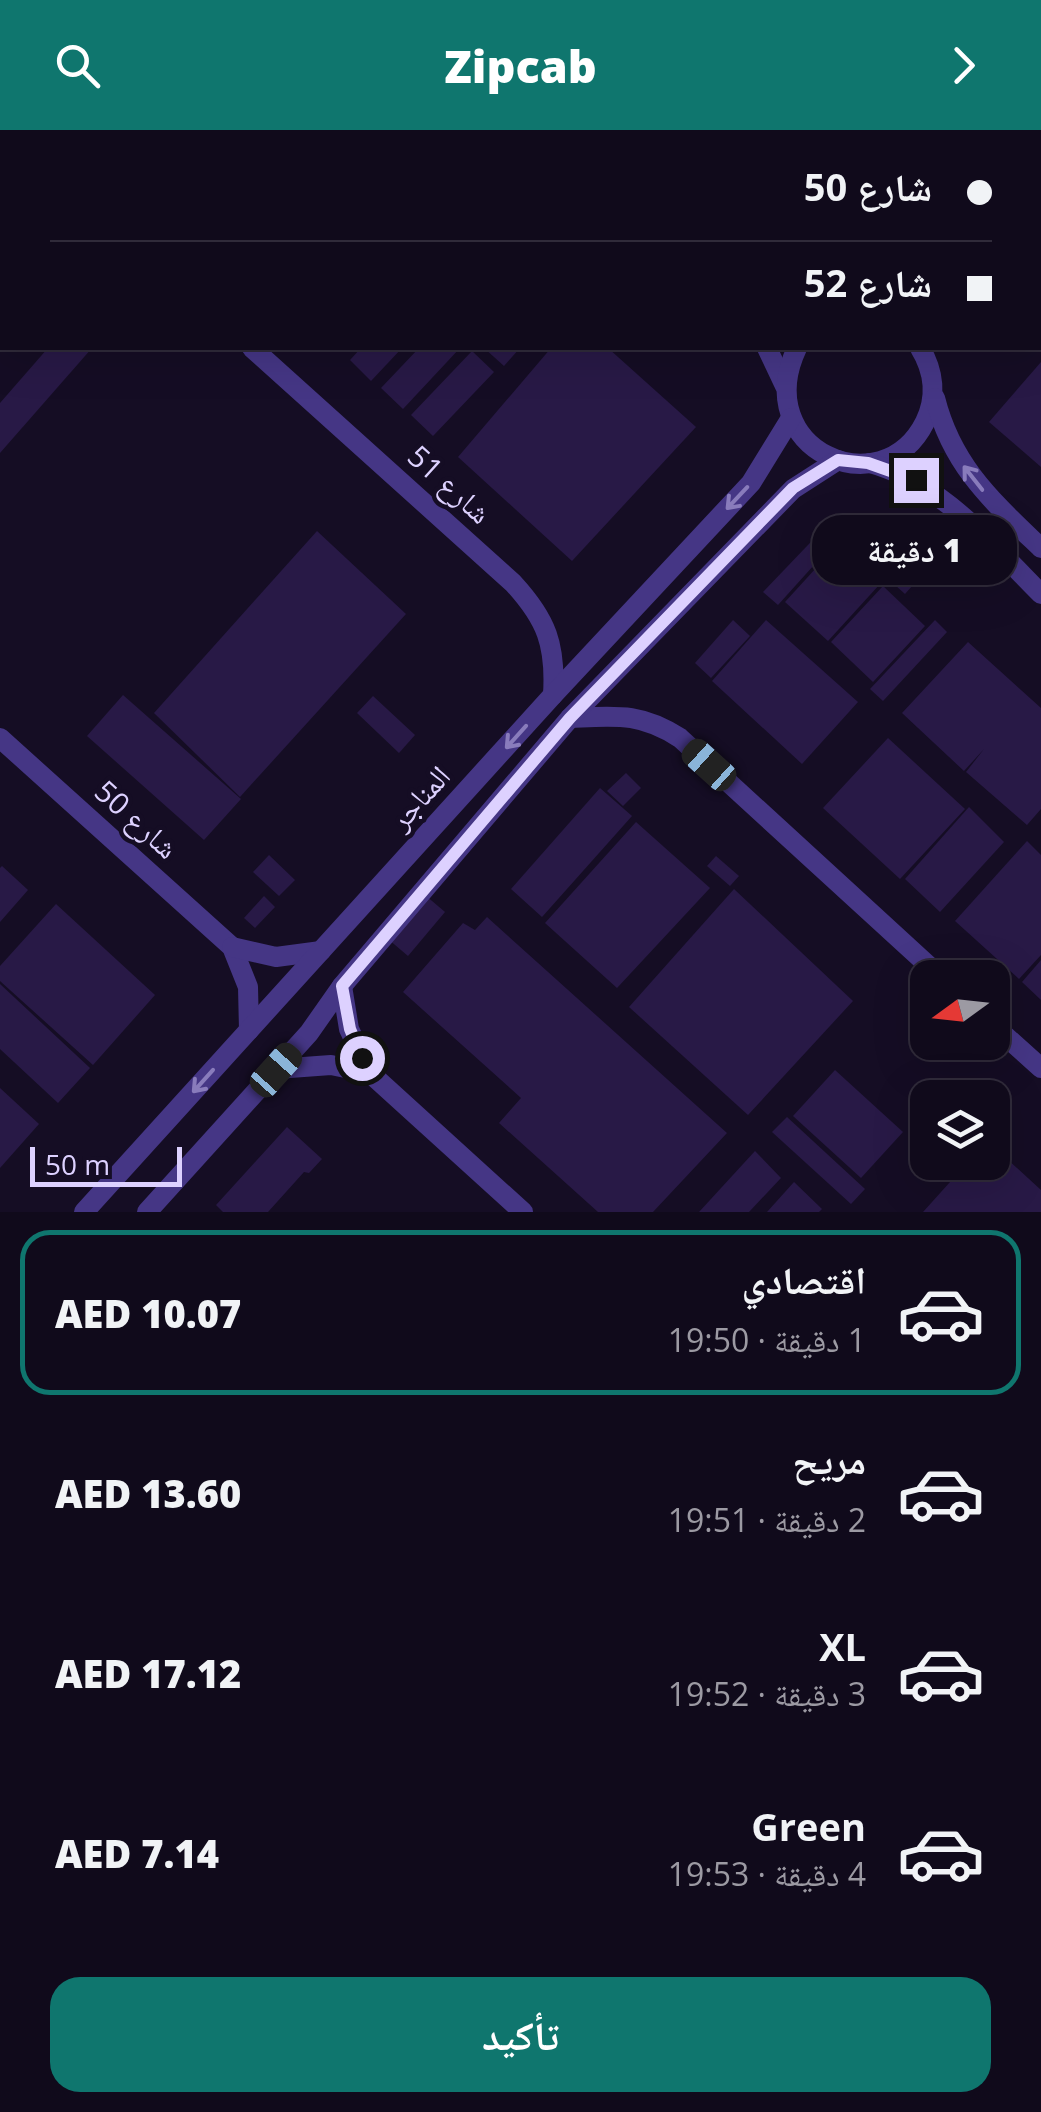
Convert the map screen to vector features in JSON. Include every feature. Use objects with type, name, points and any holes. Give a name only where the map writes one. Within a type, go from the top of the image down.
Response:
[{"type":"street","name":"شارع 51","points":[[254,350],[534,606],[552,649],[553,695]]},
{"type":"street","points":[[768,350],[785,387],[791,418],[810,444],[838,460],[868,463],[904,475],[938,494],[1041,594]]},
{"type":"street","points":[[785,387],[788,366],[796,350]]},
{"type":"street","points":[[921,350],[931,370],[940,418],[964,468],[1041,548]]},
{"type":"street","points":[[868,463],[906,446],[920,431],[930,412],[933,391]]},
{"type":"street","name":"المناجر","points":[[84,1212],[751,483],[791,418]]},
{"type":"street","name":"المناجر","points":[[147,1212],[308,1033],[342,986],[570,718],[793,488],[838,460]]},
{"type":"street","points":[[570,718],[630,716],[656,723],[680,738],[922,960]]},
{"type":"street","name":"شارع 50","points":[[0,738],[232,947],[248,987],[250,1030]]},
{"type":"street","points":[[232,947],[276,957],[321,951]]},
{"type":"street","points":[[342,986],[350,1029],[370,1073],[523,1212]]},
{"type":"street","points":[[1010,1040],[1041,1068]]},
{"type":"street","points":[[276,1070],[332,1064],[370,1073]]},
{"type":"building","points":[[46,350],[90,350],[0,453],[0,403]]},
{"type":"building","points":[[359,350],[400,350],[371,381],[350,360]]},
{"type":"building","points":[[417,350],[458,350],[403,409],[381,388]]},
{"type":"building","points":[[486,350],[518,350],[504,366]]},
{"type":"building","points":[[549,350],[610,350],[696,427],[572,561],[458,457]]},
{"type":"building","points":[[472,351],[494,372],[433,436],[411,415]]},
{"type":"building","points":[[1041,362],[1041,467],[989,422]]},
{"type":"building","points":[[829,523],[841,535],[778,605],[763,592]]},
{"type":"building","points":[[317,531],[406,614],[240,797],[154,713]]},
{"type":"building","points":[[837,545],[880,584],[828,641],[785,602]]},
{"type":"building","points":[[899,558],[920,577],[905,594],[884,575]]},
{"type":"building","points":[[883,586],[925,626],[873,682],[831,642]]},
{"type":"building","points":[[733,620],[750,636],[711,678],[695,663]]},
{"type":"building","points":[[766,620],[858,702],[802,764],[712,681]]},
{"type":"building","points":[[935,620],[947,632],[883,701],[870,689]]},
{"type":"building","points":[[968,642],[1041,708],[1041,809],[1027,825],[966,772],[984,749],[964,771],[902,713]]},
{"type":"building","points":[[123,695],[241,799],[204,840],[87,736]]},
{"type":"building","points":[[373,696],[415,735],[399,753],[357,713]]},
{"type":"building","points":[[888,738],[965,809],[900,879],[823,808]]},
{"type":"building","points":[[626,773],[641,788],[623,806],[607,791]]},
{"type":"building","points":[[600,788],[632,816],[542,917],[511,889]]},
{"type":"building","points":[[969,807],[1004,842],[940,912],[905,879]]},
{"type":"building","points":[[636,822],[710,888],[617,988],[545,923]]},
{"type":"building","points":[[1027,841],[1041,855],[1041,955],[1019,979],[1010,971],[1010,960],[998,960],[955,921]]},
{"type":"building","points":[[269,855],[295,880],[279,896],[253,872]]},
{"type":"building","points":[[716,856],[739,876],[730,886],[707,866]]},
{"type":"building","points":[[0,868],[28,890],[0,922]]},
{"type":"building","points":[[734,889],[853,1001],[748,1115],[629,1007]]},
{"type":"building","points":[[425,895],[445,912],[408,956],[388,939]]},
{"type":"building","points":[[264,896],[275,907],[255,928],[244,918]]},
{"type":"building","points":[[56,904],[155,995],[93,1065],[0,981],[0,966]]},
{"type":"building","points":[[487,917],[727,1133],[653,1212],[598,1212],[499,1123],[521,1098],[403,992],[463,923],[475,930]]},
{"type":"building","points":[[1041,960],[1041,1000],[1022,982]]},
{"type":"building","points":[[0,984],[90,1068],[58,1103],[0,1049]]},
{"type":"building","points":[[835,1070],[903,1132],[861,1178],[793,1116]]},
{"type":"building","points":[[0,1088],[39,1124],[0,1168]]},
{"type":"building","points":[[787,1117],[865,1189],[851,1204],[772,1132]]},
{"type":"building","points":[[287,1127],[322,1159],[309,1173],[304,1172],[268,1212],[223,1212],[216,1205]]},
{"type":"building","points":[[755,1151],[781,1178],[749,1212],[699,1212]]},
{"type":"building","points":[[1010,1162],[1041,1190],[1041,1212],[923,1212],[952,1180],[1010,1180]]},
{"type":"building","points":[[794,1182],[822,1209],[767,1212]]},
{"type":"route","points":[[362,1058],[350,1029],[342,986],[570,718],[774,507],[814,472],[838,460],[868,463],[916,480]]}]
